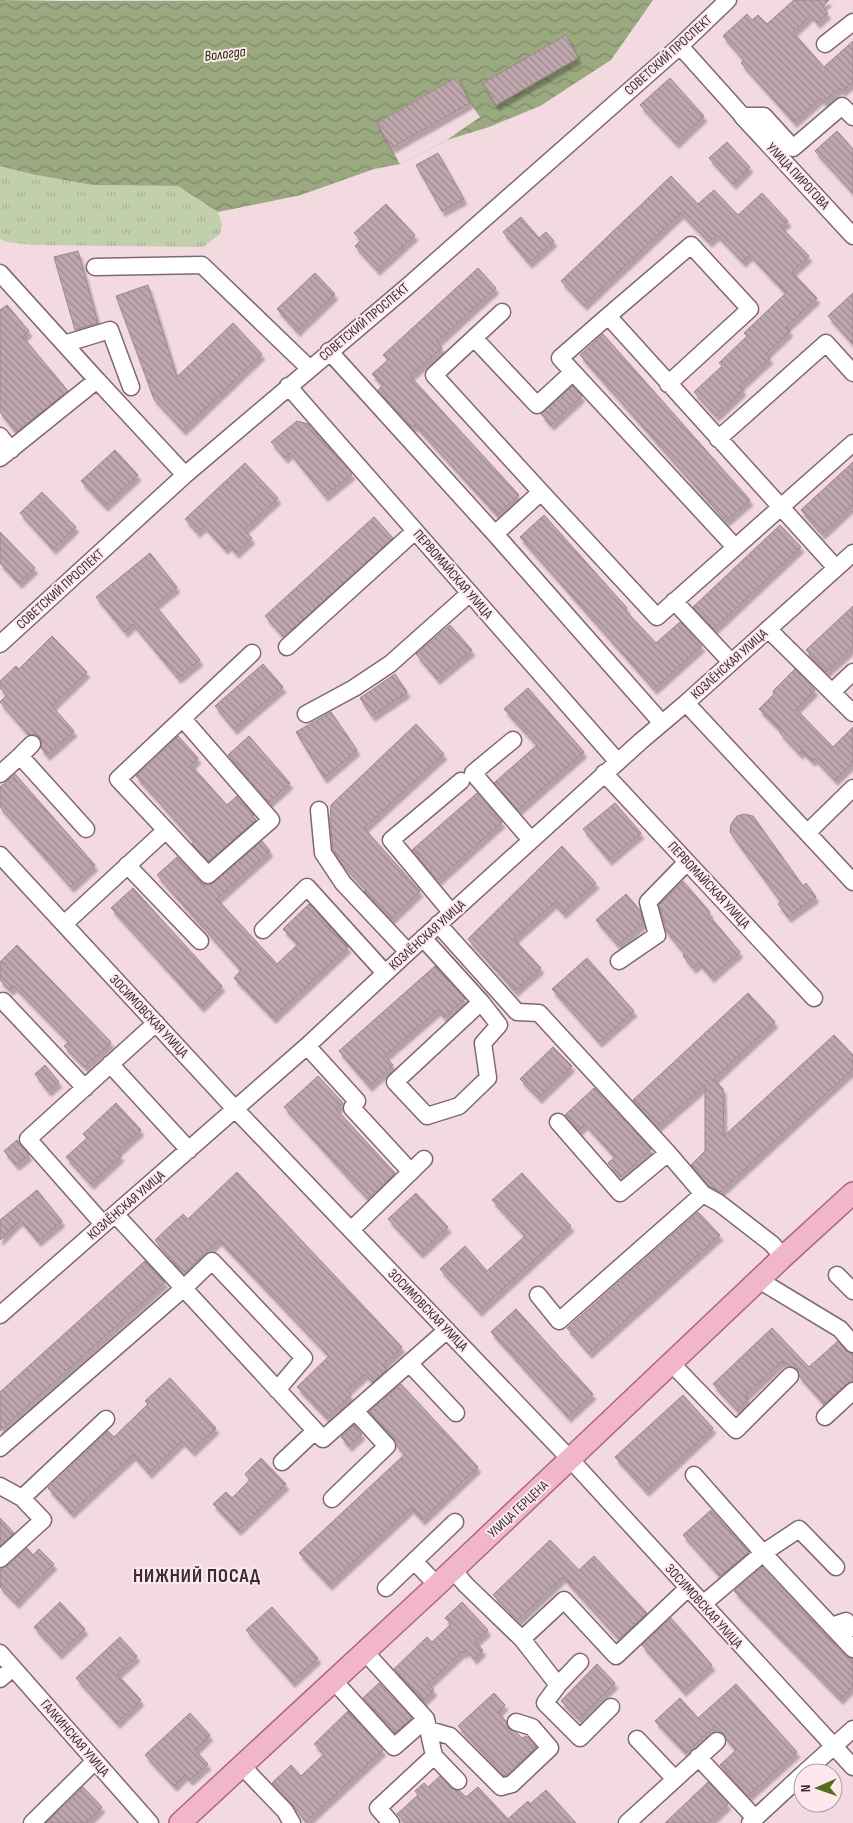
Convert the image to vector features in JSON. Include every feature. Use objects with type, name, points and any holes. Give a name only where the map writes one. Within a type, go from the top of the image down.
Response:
[{"type":"main road","name":"УЛИЦА ГЕРЦЕНА","points":[[180,1823],[571,1460],[783,1257],[851,1197]]},
{"type":"street","name":"СОВЕТСКИЙ ПРОСПЕКТ","points":[[2,638],[288,386],[408,286],[680,46],[728,0]]},
{"type":"street","points":[[825,44],[853,22]]},
{"type":"street","name":"УЛИЦА ПИРОГОВА","points":[[680,46],[853,236]]},
{"type":"street","points":[[741,115],[764,116],[793,148],[842,106],[853,118]]},
{"type":"street","points":[[668,384],[750,309],[691,245],[560,358],[735,547]]},
{"type":"street","points":[[95,268],[202,266],[309,368]]},
{"type":"street","points":[[4,281],[185,476]]},
{"type":"street","points":[[502,312],[434,375],[657,616],[853,443]]},
{"type":"street","points":[[608,316],[718,440],[836,568]]},
{"type":"street","points":[[64,344],[110,330],[131,387]]},
{"type":"street","points":[[474,338],[537,405],[573,372]]},
{"type":"street","points":[[718,440],[826,343],[853,373]]},
{"type":"street","points":[[329,351],[495,534],[661,722]]},
{"type":"street","points":[[0,436],[6,454],[96,380]]},
{"type":"street","name":"ПЕРВОМАЙСКАЯ УЛИЦА","points":[[288,386],[618,762]]},
{"type":"street","points":[[495,534],[541,492]]},
{"type":"street","points":[[287,647],[415,531]]},
{"type":"street","name":"КОЗЛЁНСКАЯ УЛИЦА","points":[[0,1315],[236,1110],[530,840],[853,553]]},
{"type":"street","points":[[306,714],[354,688],[390,664],[470,593]]},
{"type":"street","points":[[674,601],[731,662]]},
{"type":"street","points":[[768,629],[853,712]]},
{"type":"street","points":[[183,719],[271,820],[208,875],[118,779],[252,654]]},
{"type":"street","points":[[832,692],[853,672]]},
{"type":"street","points":[[686,703],[853,882]]},
{"type":"street","points":[[513,740],[473,773],[530,840]]},
{"type":"street","points":[[0,774],[32,744]]},
{"type":"street","points":[[20,756],[86,829]]},
{"type":"street","name":"ПЕРВОМАЙСКАЯ УЛИЦА","points":[[604,774],[814,998]]},
{"type":"street","points":[[451,912],[391,840],[461,781]]},
{"type":"street","points":[[808,833],[853,788]]},
{"type":"street","points":[[319,810],[323,853],[343,883],[408,952]]},
{"type":"street","points":[[64,924],[166,830]]},
{"type":"street","name":"ЗОСИМОВСКАЯ УЛИЦА","points":[[0,855],[236,1110],[571,1460],[853,1767]]},
{"type":"street","points":[[619,961],[657,935],[648,902],[687,862]]},
{"type":"street","points":[[127,865],[200,941]]},
{"type":"street","points":[[263,930],[308,888],[385,973]]},
{"type":"street","points":[[438,924],[517,1012],[539,1013],[668,1153],[703,1194],[719,1203],[772,1244],[783,1257]]},
{"type":"street","points":[[423,938],[481,1002],[499,1025],[483,1043],[488,1078],[459,1106],[427,1116],[395,1082],[481,1002]]},
{"type":"street","points":[[2,1001],[85,1088]]},
{"type":"street","points":[[156,1023],[28,1139],[177,1288],[323,1439],[447,1330]]},
{"type":"street","points":[[307,1046],[357,1101],[352,1108],[411,1172]]},
{"type":"street","points":[[110,1064],[189,1150]]},
{"type":"street","points":[[558,1122],[620,1193],[668,1153]]},
{"type":"street","points":[[351,1230],[424,1159]]},
{"type":"street","points":[[538,1295],[559,1320],[703,1194]]},
{"type":"street","points":[[0,1448],[177,1288],[212,1261],[304,1358],[277,1390]]},
{"type":"street","points":[[837,1275],[853,1291]]},
{"type":"street","points":[[759,1280],[840,1329],[853,1344]]},
{"type":"street","points":[[409,1363],[456,1413]]},
{"type":"street","points":[[672,1364],[736,1430],[790,1376]]},
{"type":"street","points":[[824,1417],[853,1391]]},
{"type":"street","points":[[332,1499],[387,1446],[355,1411]]},
{"type":"street","points":[[22,1498],[106,1419]]},
{"type":"street","points":[[282,1462],[316,1431]]},
{"type":"street","points":[[694,1475],[853,1649]]},
{"type":"street","points":[[0,1486],[22,1498],[43,1520],[0,1559]]},
{"type":"street","points":[[386,1588],[455,1522]]},
{"type":"street","points":[[703,1604],[763,1552],[799,1529],[836,1567]]},
{"type":"street","points":[[414,1561],[437,1585]]},
{"type":"street","points":[[453,1570],[522,1639],[558,1685]]},
{"type":"street","points":[[522,1639],[564,1600],[616,1656],[688,1588]]},
{"type":"street","points":[[831,1626],[846,1620],[853,1628]]},
{"type":"street","points":[[365,1652],[428,1724],[450,1736],[501,1787],[512,1784],[550,1748],[532,1727],[516,1722]]},
{"type":"street","name":"ГАЛКИНСКАЯ УЛИЦА","points":[[0,1653],[150,1823]]},
{"type":"street","points":[[580,1662],[544,1703],[580,1738],[612,1707]]},
{"type":"street","points":[[0,1679],[13,1668]]},
{"type":"street","points":[[334,1682],[394,1747],[428,1724]]},
{"type":"street","points":[[428,1724],[434,1756],[458,1781]]},
{"type":"street","points":[[816,1763],[853,1729]]},
{"type":"street","points":[[637,1739],[675,1779]]},
{"type":"street","points":[[627,1823],[717,1741]]},
{"type":"street","points":[[391,1823],[378,1808],[434,1756]]},
{"type":"street","points":[[698,1757],[752,1820],[793,1784]]},
{"type":"street","points":[[32,1823],[95,1761]]},
{"type":"street","points":[[242,1766],[285,1811],[292,1823]]},
{"type":"green space","points":[[0,166],[31,174],[92,185],[178,186],[218,212],[222,224],[220,234],[203,247],[32,245],[7,242],[0,239]]},
{"type":"water","name":"Вологда","points":[[0,0],[653,0],[611,60],[540,106],[489,127],[447,140],[400,164],[374,169],[301,195],[218,212],[178,186],[92,185],[31,174],[0,166]]},
{"type":"pier","points":[[457,77],[470,103],[480,117],[447,140],[400,164],[377,123]]},
{"type":"building","points":[[794,0],[829,0],[822,7],[828,13],[817,23],[811,15],[793,32],[824,67],[853,41],[853,82],[842,91],[840,88],[824,102],[821,98],[794,122],[741,63],[744,60],[723,36],[747,14],[752,20],[758,15],[767,24]]},
{"type":"building","points":[[566,35],[578,58],[496,105],[483,83]]},
{"type":"building","points":[[457,77],[470,103],[391,148],[377,123]]},
{"type":"building","points":[[670,78],[704,116],[676,143],[640,105]]},
{"type":"building","points":[[837,131],[853,149],[853,193],[815,151]]},
{"type":"building","points":[[727,142],[750,167],[733,184],[709,158]]},
{"type":"building","points":[[438,153],[464,199],[442,211],[416,165]]},
{"type":"building","points":[[671,176],[698,204],[714,190],[738,215],[762,193],[788,221],[781,227],[809,256],[792,272],[817,298],[786,327],[790,331],[766,354],[770,358],[740,386],[743,390],[716,416],[694,392],[722,366],[719,363],[747,336],[744,333],[786,293],[750,255],[743,262],[717,235],[709,242],[681,213],[584,305],[561,281]]},
{"type":"building","points":[[386,204],[415,235],[377,270],[355,246],[361,240],[354,233]]},
{"type":"building","points":[[521,217],[539,238],[546,232],[554,241],[529,263],[503,232]]},
{"type":"building","points":[[78,251],[98,323],[75,330],[54,257]]},
{"type":"building","points":[[478,268],[496,288],[437,342],[442,348],[410,376],[519,495],[497,515],[415,425],[412,427],[378,390],[383,385],[372,374],[388,360],[383,355]]},
{"type":"building","points":[[315,273],[335,294],[297,331],[277,309]]},
{"type":"building","points":[[148,285],[177,377],[233,323],[262,354],[183,430],[154,399],[116,296]]},
{"type":"building","points":[[853,293],[853,344],[828,316]]},
{"type":"building","points":[[7,305],[29,331],[23,337],[68,391],[16,432],[0,412],[0,310]]},
{"type":"building","points":[[603,334],[750,500],[726,521],[580,355]]},
{"type":"building","points":[[572,386],[582,396],[551,425],[541,414]]},
{"type":"building","points":[[297,421],[308,424],[352,474],[325,496],[290,453],[285,458],[271,442]]},
{"type":"building","points":[[115,450],[138,475],[105,506],[81,481]]},
{"type":"building","points":[[853,462],[853,505],[822,534],[801,510]]},
{"type":"building","points":[[245,463],[278,498],[244,530],[252,538],[236,553],[229,545],[225,549],[204,526],[197,532],[185,519]]},
{"type":"building","points":[[42,492],[76,527],[53,549],[20,513]]},
{"type":"building","points":[[544,515],[627,608],[625,610],[656,643],[680,622],[702,646],[654,689],[520,537]]},
{"type":"building","points":[[374,517],[393,538],[284,637],[265,616]]},
{"type":"building","points":[[780,525],[801,547],[714,629],[693,607]]},
{"type":"building","points":[[0,532],[35,568],[19,583],[0,563]]},
{"type":"building","points":[[150,553],[177,587],[155,605],[200,660],[178,678],[133,624],[125,632],[96,597]]},
{"type":"building","points":[[853,606],[853,647],[826,672],[806,650]]},
{"type":"building","points":[[450,625],[472,650],[437,679],[416,654]]},
{"type":"building","points":[[52,636],[87,672],[52,706],[74,731],[47,755],[41,748],[42,742],[39,737],[34,734],[29,735],[0,702],[7,695],[0,688],[0,681],[16,666],[19,669]]},
{"type":"building","points":[[263,664],[283,687],[234,729],[215,706]]},
{"type":"building","points":[[795,669],[815,690],[796,709],[833,747],[853,727],[853,762],[835,780],[814,758],[812,761],[802,751],[800,754],[759,709],[774,694],[773,691]]},
{"type":"building","points":[[395,674],[407,692],[372,716],[360,698]]},
{"type":"building","points":[[528,688],[584,752],[518,810],[494,783],[537,745],[504,709]]},
{"type":"building","points":[[331,712],[357,750],[324,778],[296,732]]},
{"type":"building","points":[[416,724],[444,754],[364,828],[420,891],[391,919],[364,891],[366,890],[341,863],[333,850],[330,819],[331,805]]},
{"type":"building","points":[[178,736],[198,758],[191,765],[227,805],[237,796],[254,815],[252,817],[256,820],[209,861],[192,844],[194,841],[136,776]]},
{"type":"building","points":[[249,736],[290,783],[269,802],[228,755]]},
{"type":"building","points":[[15,774],[95,865],[71,887],[0,807],[0,787]]},
{"type":"building","points":[[477,793],[502,822],[438,880],[412,850]]},
{"type":"building","points":[[615,803],[641,833],[609,860],[583,829]]},
{"type":"building","points":[[744,814],[753,816],[803,886],[806,883],[816,897],[788,917],[778,904],[781,902],[730,832],[731,824],[737,816]]},
{"type":"building","points":[[262,841],[270,851],[217,899],[277,964],[298,944],[283,929],[309,904],[348,947],[273,1018],[234,978],[241,970],[157,875],[177,857],[201,882],[205,885],[210,885]]},
{"type":"building","points":[[562,846],[596,883],[563,913],[554,903],[514,939],[541,968],[515,991],[468,939]]},
{"type":"building","points":[[683,881],[710,912],[708,914],[740,952],[711,977],[699,963],[693,968],[683,956],[685,954],[667,932],[659,905]]},
{"type":"building","points":[[133,888],[222,986],[201,1007],[111,908]]},
{"type":"building","points":[[626,894],[640,910],[643,923],[618,945],[596,920]]},
{"type":"building","points":[[17,945],[111,1042],[85,1067],[64,1046],[69,1042],[14,986],[10,990],[0,980],[0,962]]},
{"type":"building","points":[[587,958],[634,1011],[599,1042],[552,989]]},
{"type":"building","points":[[435,966],[465,999],[444,1017],[438,1010],[385,1056],[393,1065],[369,1086],[339,1051]]},
{"type":"building","points":[[748,993],[775,1022],[714,1079],[723,1089],[724,1136],[834,1035],[853,1055],[853,1069],[720,1192],[709,1186],[691,1165],[705,1151],[705,1085],[657,1127],[633,1100]]},
{"type":"building","points":[[553,1047],[572,1066],[539,1098],[520,1079]]},
{"type":"building","points":[[45,1065],[59,1082],[48,1091],[35,1074]]},
{"type":"building","points":[[318,1076],[343,1103],[336,1109],[395,1173],[368,1199],[284,1107]]},
{"type":"building","points":[[594,1088],[651,1149],[621,1177],[608,1163],[615,1157],[585,1124],[579,1130],[565,1115]]},
{"type":"building","points":[[116,1103],[141,1130],[117,1152],[121,1156],[91,1184],[66,1157],[87,1138],[83,1134]]},
{"type":"building","points":[[17,1140],[29,1155],[16,1165],[4,1151]]},
{"type":"building","points":[[237,1172],[402,1347],[383,1365],[387,1369],[373,1382],[365,1374],[347,1391],[351,1395],[327,1418],[297,1387],[329,1356],[219,1240],[185,1272],[181,1268],[179,1269],[155,1240],[183,1214],[188,1219]]},
{"type":"building","points":[[522,1173],[571,1226],[479,1311],[440,1269],[465,1246],[487,1271],[525,1236],[492,1200]]},
{"type":"building","points":[[37,1190],[62,1221],[38,1241],[20,1220],[0,1240],[0,1220]]},
{"type":"building","points":[[416,1193],[448,1227],[420,1253],[388,1219]]},
{"type":"building","points":[[698,1212],[720,1235],[589,1353],[567,1328]]},
{"type":"building","points":[[145,1261],[165,1282],[0,1431],[0,1392]]},
{"type":"building","points":[[516,1309],[593,1394],[568,1417],[491,1332]]},
{"type":"building","points":[[772,1328],[809,1367],[838,1341],[846,1351],[853,1354],[853,1379],[824,1404],[800,1377],[797,1369],[782,1361],[745,1396],[748,1399],[737,1410],[713,1384]]},
{"type":"building","points":[[170,1378],[216,1428],[192,1451],[182,1441],[149,1473],[133,1455],[71,1513],[48,1488],[108,1431],[114,1437],[148,1404],[145,1401]]},
{"type":"building","points":[[401,1384],[478,1467],[422,1520],[411,1508],[329,1585],[299,1553],[405,1454],[369,1412]]},
{"type":"building","points":[[683,1395],[713,1428],[646,1491],[615,1457]]},
{"type":"building","points":[[354,1425],[362,1434],[349,1446],[341,1437]]},
{"type":"building","points":[[261,1458],[286,1484],[238,1530],[213,1504],[226,1492],[232,1498],[250,1480],[245,1474]]},
{"type":"building","points":[[711,1510],[749,1552],[720,1576],[683,1535]]},
{"type":"building","points":[[0,1518],[14,1533],[0,1546]]},
{"type":"building","points":[[550,1540],[579,1570],[594,1556],[647,1613],[619,1639],[563,1577],[518,1620],[493,1595]]},
{"type":"building","points":[[27,1548],[33,1555],[39,1549],[54,1564],[16,1603],[0,1587],[0,1569],[7,1566]]},
{"type":"building","points":[[762,1567],[846,1656],[853,1659],[853,1686],[840,1699],[734,1591]]},
{"type":"building","points":[[60,1602],[85,1629],[59,1654],[34,1627]]},
{"type":"building","points":[[462,1602],[488,1630],[475,1642],[483,1650],[474,1659],[467,1650],[464,1653],[463,1651],[428,1684],[434,1690],[423,1701],[394,1669],[427,1637],[432,1642],[451,1624],[445,1618]]},
{"type":"building","points":[[272,1607],[318,1658],[292,1682],[246,1630]]},
{"type":"building","points":[[671,1618],[712,1665],[683,1691],[642,1645]]},
{"type":"building","points":[[120,1637],[137,1656],[117,1674],[141,1700],[117,1723],[76,1678]]},
{"type":"building","points":[[597,1664],[615,1683],[579,1719],[561,1701]]},
{"type":"building","points":[[379,1683],[412,1718],[395,1733],[363,1698]]},
{"type":"building","points":[[736,1684],[797,1752],[748,1796],[720,1765],[736,1750],[724,1734],[715,1726],[686,1753],[655,1721],[680,1698],[698,1718]]},
{"type":"building","points":[[494,1693],[505,1705],[498,1712],[506,1721],[508,1728],[522,1738],[526,1736],[536,1747],[504,1776],[458,1726]]},
{"type":"building","points":[[348,1711],[383,1750],[306,1822],[272,1783],[291,1765],[301,1776],[324,1754],[314,1744]]},
{"type":"building","points":[[190,1713],[210,1735],[195,1750],[208,1764],[190,1780],[185,1775],[174,1786],[145,1755]]},
{"type":"building","points":[[440,1776],[451,1788],[460,1791],[466,1797],[478,1787],[508,1819],[528,1801],[530,1804],[546,1790],[576,1823],[406,1823],[397,1814],[418,1795],[415,1791],[424,1783],[428,1787]]},
{"type":"building","points":[[708,1782],[728,1804],[708,1823],[665,1823]]},
{"type":"building","points":[[83,1787],[102,1807],[86,1823],[46,1823]]},
{"type":"district","name":"НИЖНИЙ ПОСАД","points":[[197,1576]]}]
